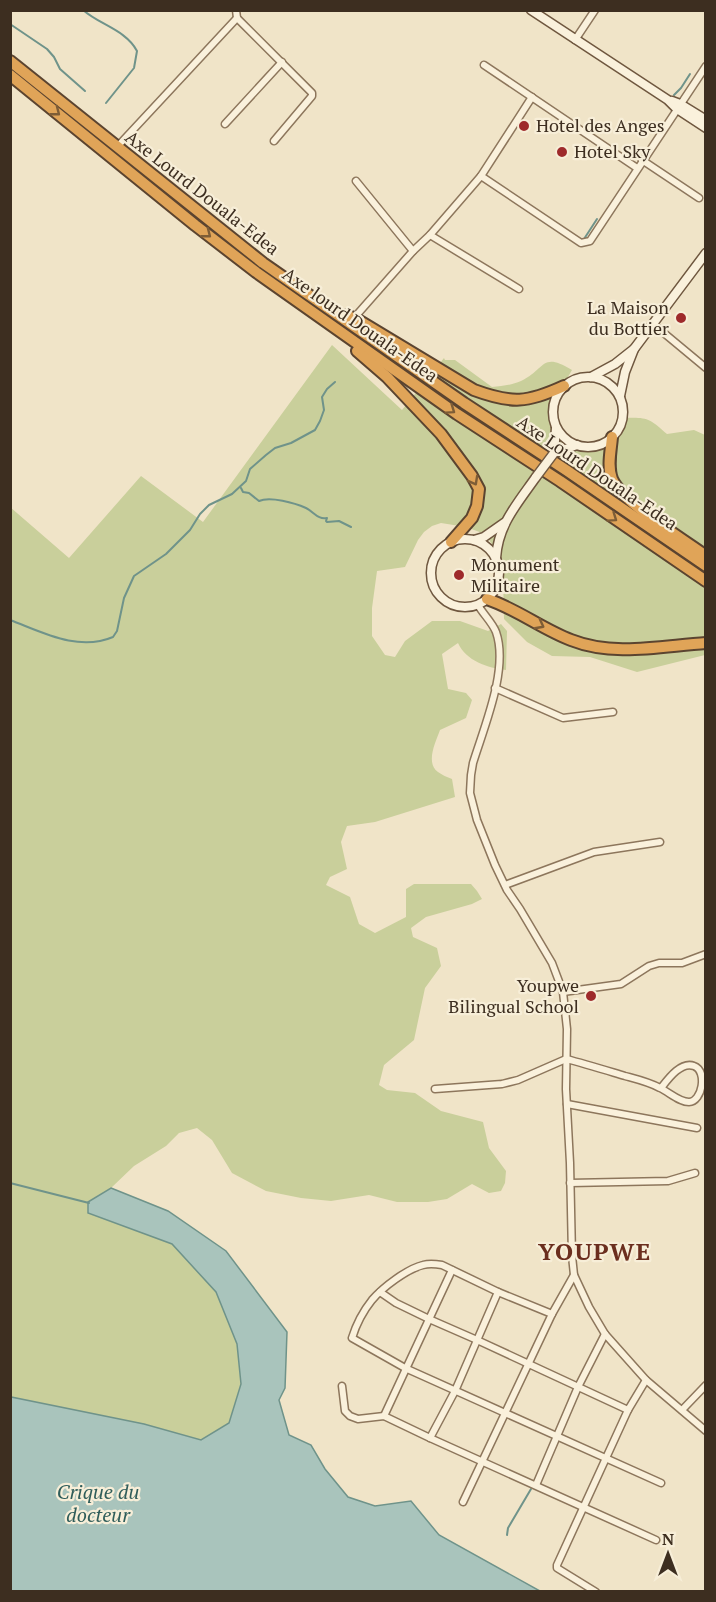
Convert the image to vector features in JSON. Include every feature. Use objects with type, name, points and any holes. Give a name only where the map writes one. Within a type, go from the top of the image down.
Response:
[{"type":"highway","name":"Axe Lourd Douala-Edea","points":[[10,61],[263,263],[464,403],[705,566]]},
{"type":"highway","name":"Axe lourd Douala-Edea","points":[[10,75],[256,272],[456,414],[560,481],[705,581]]},
{"type":"highway","points":[[326,307],[354,318],[474,390],[492,397],[525,400],[564,386]]},
{"type":"highway","points":[[319,317],[387,376],[441,434],[472,476],[479,489],[477,506],[472,518],[451,542]]},
{"type":"highway","points":[[612,437],[611,476],[620,490],[633,503],[705,556]]},
{"type":"highway","points":[[482,602],[506,606],[556,634],[596,647],[644,649],[705,643]]},
{"type":"main road","points":[[531,10],[668,100],[705,128]]},
{"type":"main road","points":[[678,107],[705,120]]},
{"type":"main road","points":[[496,558],[504,523],[554,453],[556,427],[553,409],[555,399],[564,386],[574,380],[591,377],[615,364],[634,349],[705,254]]},
{"type":"main road","points":[[620,396],[634,349]]},
{"type":"main road","points":[[556,427],[563,436],[577,445],[590,447],[602,444],[617,432],[624,410],[620,396],[613,386],[602,379],[591,377]]},
{"type":"main road","points":[[554,453],[577,445]]},
{"type":"main road","points":[[474,540],[487,547],[496,558],[499,567],[498,585],[494,593],[482,602],[466,608],[454,606],[443,600],[435,591],[430,568],[434,557],[441,548],[451,542],[484,537],[504,523]]},
{"type":"street","points":[[575,40],[595,10]]},
{"type":"street","points":[[117,147],[236,14],[312,93],[312,96],[274,141]]},
{"type":"street","points":[[225,124],[282,62]]},
{"type":"street","points":[[484,64],[638,168]]},
{"type":"street","points":[[482,176],[581,243],[590,241],[705,66]]},
{"type":"street","points":[[354,318],[482,176],[532,97]]},
{"type":"street","points":[[642,160],[699,198]]},
{"type":"street","points":[[356,182],[413,251]]},
{"type":"street","points":[[430,235],[519,289]]},
{"type":"street","points":[[653,324],[705,368]]},
{"type":"street","points":[[482,602],[498,640],[498,681],[473,763],[470,793],[477,820],[495,865],[552,963],[563,992],[567,1029],[567,1104],[574,1275],[604,1334],[646,1380],[705,1431]]},
{"type":"street","points":[[495,688],[563,718],[613,712]]},
{"type":"street","points":[[505,885],[594,852],[660,842]]},
{"type":"street","points":[[563,992],[621,984],[649,966],[659,963],[682,963],[705,954]]},
{"type":"street","points":[[435,1089],[502,1084],[518,1080],[566,1059],[647,1083],[686,1101],[694,1101],[700,1092],[701,1072],[697,1066],[684,1066],[673,1074],[661,1088]]},
{"type":"street","points":[[567,1104],[697,1128]]},
{"type":"street","points":[[570,1183],[668,1181],[695,1173]]},
{"type":"street","points":[[552,1314],[498,1292],[442,1265],[424,1265],[414,1269],[380,1292],[370,1303],[351,1338],[405,1368],[661,1483]]},
{"type":"street","points":[[384,1416],[452,1270]]},
{"type":"street","points":[[463,1503],[552,1314],[574,1275]]},
{"type":"street","points":[[380,1292],[396,1304],[628,1410]]},
{"type":"street","points":[[430,1438],[455,1390],[498,1292]]},
{"type":"street","points":[[536,1485],[578,1387],[604,1334]]},
{"type":"street","points":[[596,1592],[557,1567],[628,1410],[646,1380]]},
{"type":"street","points":[[682,1410],[705,1385]]},
{"type":"street","points":[[342,1386],[345,1411],[350,1416],[358,1419],[384,1416],[656,1540]]},
{"type":"green space","points":[[332,345],[402,410],[444,358],[455,360],[492,387],[521,381],[544,364],[554,362],[572,370],[559,393],[554,408],[555,422],[560,434],[570,441],[581,446],[594,446],[606,441],[616,432],[623,418],[647,420],[667,434],[694,430],[705,435],[705,655],[637,672],[590,657],[552,656],[527,642],[504,619],[503,576],[500,559],[485,534],[466,527],[441,523],[432,526],[418,540],[405,567],[377,571],[372,608],[372,636],[385,655],[395,657],[405,641],[432,621],[460,621],[488,631],[501,624],[507,631],[506,670],[472,659],[466,655],[458,643],[442,654],[448,689],[466,693],[472,700],[466,718],[440,730],[434,746],[432,763],[434,768],[452,779],[455,797],[375,822],[347,826],[341,842],[347,869],[330,877],[326,885],[350,897],[359,924],[375,933],[406,917],[406,889],[414,884],[471,884],[482,899],[426,917],[411,928],[413,937],[437,948],[441,966],[425,988],[414,1040],[384,1065],[379,1085],[387,1090],[415,1093],[441,1111],[483,1122],[489,1148],[506,1171],[505,1183],[501,1191],[489,1193],[472,1184],[447,1199],[428,1202],[397,1202],[369,1195],[331,1201],[301,1198],[266,1191],[232,1173],[212,1140],[197,1128],[179,1133],[166,1146],[134,1166],[111,1188],[88,1202],[88,1213],[172,1244],[216,1292],[237,1344],[241,1384],[229,1423],[201,1440],[144,1424],[11,1397],[10,507],[69,558],[141,476],[203,522]]},
{"type":"water","name":"Crique du docteur","points":[[111,1188],[168,1211],[226,1251],[287,1332],[285,1388],[279,1400],[289,1435],[311,1445],[325,1469],[348,1497],[375,1506],[411,1501],[439,1535],[540,1591],[11,1591],[11,1397],[144,1424],[201,1440],[229,1423],[241,1384],[237,1344],[216,1292],[172,1244],[88,1213],[88,1202]]},
{"type":"waterway","points":[[83,10],[120,33],[137,51],[134,68],[106,103]]},
{"type":"waterway","points":[[10,24],[47,49],[60,69],[85,91]]},
{"type":"waterway","points":[[674,95],[690,74]]},
{"type":"waterway","points":[[584,239],[597,219]]},
{"type":"waterway","points":[[10,620],[60,639],[87,642],[113,637],[117,631],[124,598],[134,576],[166,554],[190,530],[209,505],[232,494],[246,481],[250,469],[266,455],[275,448],[291,443],[315,430],[324,410],[322,397],[335,382]]},
{"type":"waterway","points":[[241,488],[243,492],[249,493],[259,501],[269,499],[289,502],[306,508],[321,518],[327,518],[327,522],[339,521],[351,527]]},
{"type":"waterway","points":[[10,1183],[89,1203]]},
{"type":"waterway","points":[[507,1535],[508,1528],[531,1489]]},
{"type":"place","name":"Hotel des Anges","points":[[524,126]]},
{"type":"place","name":"Hotel Sky","points":[[562,152]]},
{"type":"place","name":"La Maison du Bottier","points":[[681,318]]},
{"type":"place","name":"Monument Militaire","points":[[459,575]]},
{"type":"place","name":"Youpwe Bilingual School","points":[[591,996]]},
{"type":"district","name":"YOUPWE","points":[[595,1252]]}]
